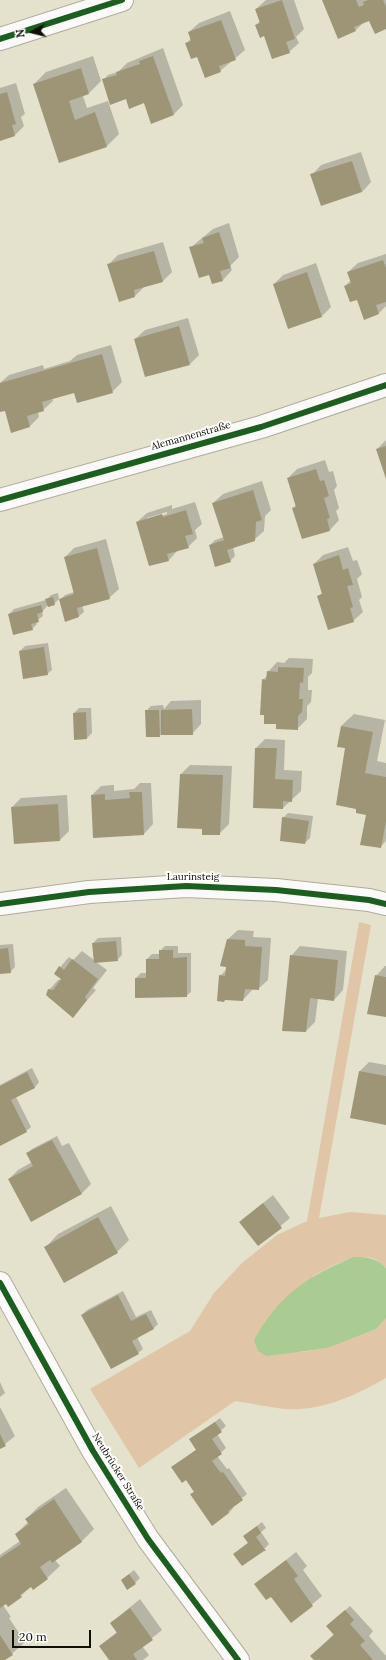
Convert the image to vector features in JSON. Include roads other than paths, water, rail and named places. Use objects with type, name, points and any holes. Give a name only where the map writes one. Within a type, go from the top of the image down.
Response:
[{"type":"street","points":[[0,38],[122,0]]},
{"type":"street","name":"Alemannenstraße","points":[[0,500],[261,427],[386,385]]},
{"type":"street","name":"Laurinsteig","points":[[0,904],[89,892],[186,886],[276,890],[369,900],[386,904]]},
{"type":"street","name":"Neubrücker Straße","points":[[0,1283],[92,1451],[148,1539],[238,1660]]}]
